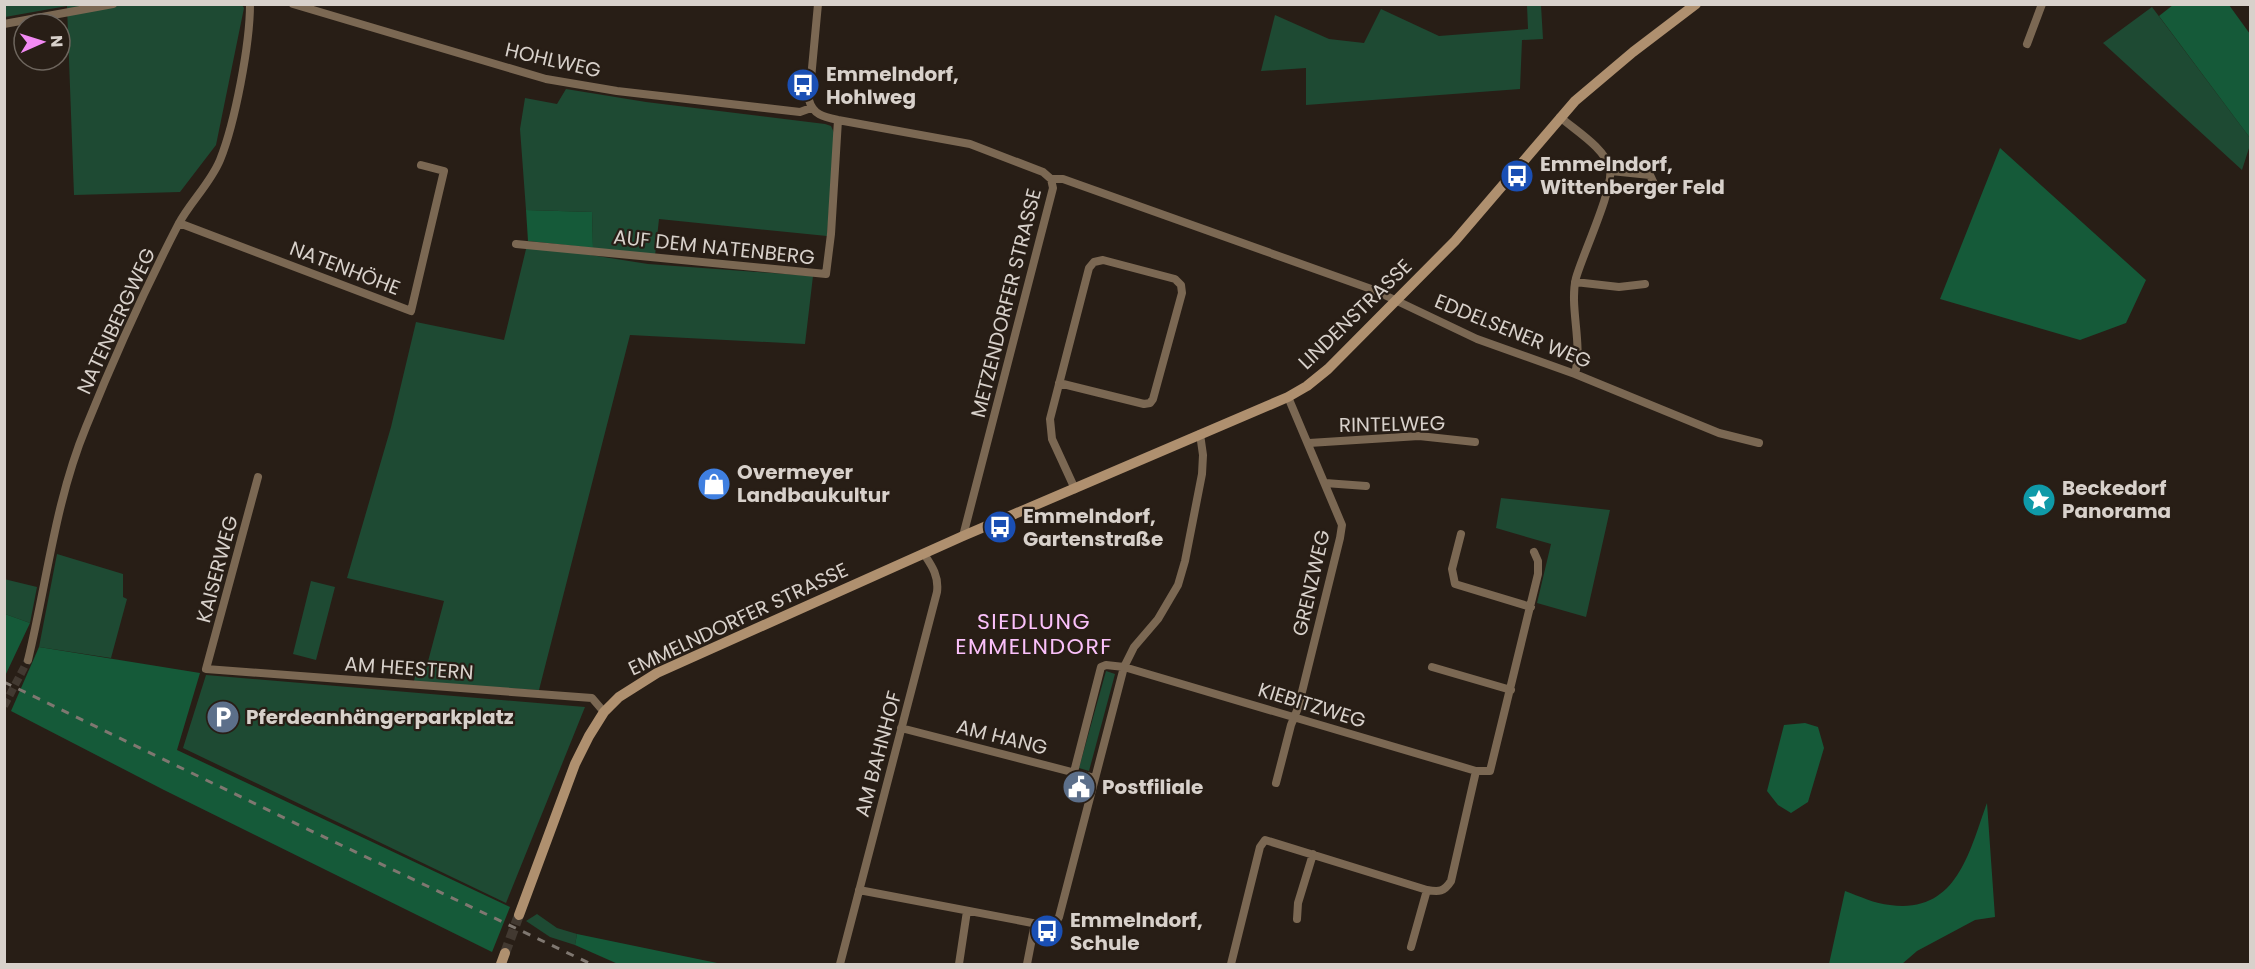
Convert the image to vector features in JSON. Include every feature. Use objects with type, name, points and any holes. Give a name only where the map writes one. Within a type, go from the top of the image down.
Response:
[{"type":"street","points":[[4,24],[113,4]]},
{"type":"street","name":"NATENBERGWEG","points":[[28,660],[63,495],[74,458],[113,364],[179,223],[220,160],[238,91],[250,4]]},
{"type":"street","name":"HOHLWEG","points":[[293,4],[546,79],[617,91],[800,112],[811,108]]},
{"type":"street","points":[[811,108],[809,86],[818,4]]},
{"type":"street","name":"LINDENSTRASSE","points":[[963,536],[1288,397],[1323,374],[1455,241],[1560,117],[1594,83],[1696,4]]},
{"type":"street","points":[[2027,44],[2042,4]]},
{"type":"street","name":"METZENDORFER STRASSE","points":[[811,108],[819,114],[838,120],[970,144],[1043,172],[1051,179],[1052,198],[963,536]]},
{"type":"street","points":[[1560,117],[1599,150],[1611,171],[1604,201],[1575,282],[1578,354],[1575,374]]},
{"type":"street","name":"AUF DEM NATENBERG","points":[[516,244],[826,274],[831,234],[838,120]]},
{"type":"street","name":"NATENHÖHE","points":[[179,223],[411,311],[444,171],[421,165]]},
{"type":"street","points":[[1611,171],[1650,175],[1656,188]]},
{"type":"street","name":"EDDELSENER WEG","points":[[1051,179],[1062,179],[1397,300],[1477,339],[1575,374],[1719,433],[1759,443]]},
{"type":"street","points":[[1059,383],[1144,404],[1150,403],[1179,303],[1181,285],[1175,279],[1103,260],[1094,262],[1089,268],[1059,383],[1050,419],[1052,439],[1075,489]]},
{"type":"street","points":[[1575,282],[1619,287],[1645,284]]},
{"type":"street","name":"GRENZWEG","points":[[1276,783],[1295,716],[1342,525],[1288,397]]},
{"type":"street","points":[[859,890],[1048,926],[1055,924],[1059,917],[1124,668],[1134,647],[1158,619],[1178,585],[1202,474],[1203,455],[1200,434]]},
{"type":"street","name":"RINTELWEG","points":[[1309,443],[1419,436],[1475,442]]},
{"type":"street","name":"KAISERWEG","points":[[206,669],[258,477]]},
{"type":"street","points":[[1325,483],[1366,486]]},
{"type":"street","points":[[1461,534],[1452,569],[1455,584],[1531,607]]},
{"type":"street","name":"EMMELNDORFER STRASSE","points":[[519,915],[575,764],[604,712],[619,697],[657,673],[963,536]]},
{"type":"street","points":[[1432,667],[1511,690],[1538,574],[1538,561],[1534,552]]},
{"type":"street","name":"AM BAHNHOF","points":[[840,964],[937,592],[935,572],[924,554]]},
{"type":"street","points":[[1074,772],[1101,667],[1106,665],[1124,668]]},
{"type":"street","name":"KIEBITZWEG","points":[[1124,668],[1295,716],[1476,771],[1490,771],[1511,690]]},
{"type":"street","name":"AM HEESTERN","points":[[206,669],[592,698],[604,712]]},
{"type":"street","name":"AM HANG","points":[[901,728],[1095,778]]},
{"type":"street","points":[[1231,964],[1260,847],[1265,840],[1427,890],[1438,892],[1446,890],[1451,882],[1476,771]]},
{"type":"street","points":[[1297,919],[1298,903],[1313,854]]},
{"type":"street","points":[[1411,947],[1427,890]]},
{"type":"street","points":[[959,964],[967,911]]},
{"type":"street","points":[[1026,964],[1035,923]]},
{"type":"street","points":[[501,964],[505,953]]},
{"type":"green space","points":[[5,5],[242,5],[244,8],[216,145],[180,192],[74,195],[69,72],[72,72],[72,12],[67,12],[67,6],[33,12],[12,12],[12,16],[5,17]]},
{"type":"green space","points":[[1527,5],[1541,5],[1543,39],[1522,40],[1520,89],[1306,105],[1306,68],[1261,71],[1275,15],[1329,39],[1364,43],[1381,9],[1439,36],[1528,29]]},
{"type":"green space","points":[[2173,5],[2229,5],[2250,34],[2250,138],[2159,16]]},
{"type":"green space","points":[[2152,7],[2250,138],[2242,170],[2103,43]]},
{"type":"green space","points":[[566,89],[646,102],[831,126],[835,135],[827,236],[659,219],[655,256],[593,248],[592,212],[526,210],[520,129],[525,98],[557,104]]},
{"type":"green space","points":[[2000,148],[2146,280],[2126,323],[2080,340],[1940,299]]},
{"type":"green space","points":[[526,210],[592,212],[593,248],[528,241]]},
{"type":"green space","points":[[527,245],[648,264],[813,276],[805,344],[630,335],[539,690],[419,683],[414,681],[417,667],[426,669],[444,601],[347,578],[391,427],[416,322],[504,340]]},
{"type":"green space","points":[[1501,498],[1610,510],[1586,617],[1537,603],[1551,544],[1496,528]]},
{"type":"green space","points":[[57,554],[123,574],[123,597],[127,599],[111,658],[39,647]]},
{"type":"green space","points":[[4,579],[37,587],[30,623],[5,614]]},
{"type":"green space","points":[[311,581],[335,587],[316,660],[293,654]]},
{"type":"green space","points":[[5,614],[30,623],[5,676]]},
{"type":"green space","points":[[39,647],[200,673],[177,750],[510,907],[492,952],[164,790],[11,711]]},
{"type":"green space","points":[[1106,671],[1115,674],[1089,771],[1079,768]]},
{"type":"green space","points":[[206,675],[585,707],[506,903],[183,748]]},
{"type":"green space","points":[[1805,723],[1818,727],[1824,748],[1808,802],[1791,813],[1778,805],[1767,791],[1784,725]]},
{"type":"green space","points":[[1987,803],[1995,917],[1975,920],[1917,951],[1902,964],[1829,964],[1845,891],[1890,905],[1913,905],[1931,900],[1945,890],[1957,876],[1974,841]]},
{"type":"green space","points":[[537,914],[557,928],[577,934],[575,945],[550,937],[526,921]]},
{"type":"green space","points":[[577,934],[722,964],[618,964],[575,945]]},
{"type":"tunnel","points":[[4,706],[28,660]]},
{"type":"tunnel","points":[[505,953],[519,915]]},
{"type":"railway","points":[[4,682],[591,964]]},
{"type":"place","name":"Emmelndorf, Hohlweg","points":[[803,85]]},
{"type":"place","name":"Emmelndorf, Wittenberger Feld","points":[[1517,176]]},
{"type":"place","name":"Overmeyer Landbaukultur","points":[[714,484]]},
{"type":"place","name":"Beckedorf Panorama","points":[[2039,500]]},
{"type":"place","name":"Emmelndorf, Gartenstraße","points":[[1000,527]]},
{"type":"place","name":"Pferdeanhängerparkplatz","points":[[223,717]]},
{"type":"place","name":"Postfiliale","points":[[1079,787]]},
{"type":"place","name":"Emmelndorf, Schule","points":[[1047,931]]},
{"type":"district","name":"SIEDLUNG EMMELNDORF","points":[[1034,634]]}]
